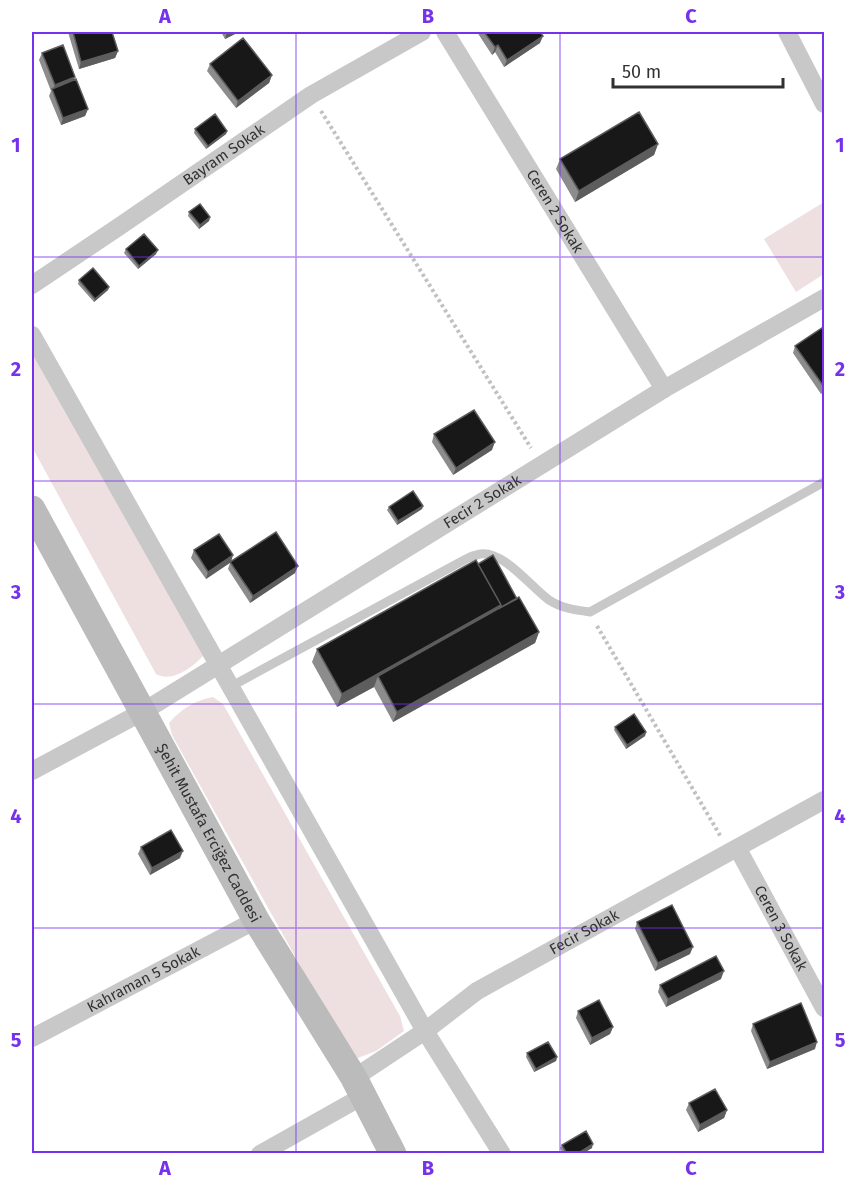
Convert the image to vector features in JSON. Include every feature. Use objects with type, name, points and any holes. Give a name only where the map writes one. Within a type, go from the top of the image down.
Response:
[{"type":"street","name":"Bayram Sokak","points":[[32,285],[311,95],[422,32]]},
{"type":"street","name":"Ceren 2 Sokak","points":[[445,32],[664,390]]},
{"type":"street","points":[[787,32],[825,104]]},
{"type":"street","name":"Fecir 2 Sokak","points":[[32,771],[144,711],[541,464],[664,390],[825,298]]},
{"type":"street","points":[[32,335],[425,1031],[502,1154]]},
{"type":"street","name":"Şehit Mustafa Erciğez Caddesi","points":[[32,509],[256,920],[358,1087],[393,1154]]},
{"type":"street","name":"Fecir Sokak","points":[[260,1154],[358,1087],[477,991],[825,800]]},
{"type":"street","name":"Ceren 3 Sokak","points":[[734,851],[825,1008]]},
{"type":"street","name":"Kahraman 5 Sokak","points":[[32,1038],[256,920]]},
{"type":"lane","points":[[230,687],[466,559],[481,554],[493,555],[507,563],[550,600],[562,607],[590,612],[825,482]]},
{"type":"path","points":[[311,95],[541,464]]},
{"type":"path","points":[[590,612],[734,851]]},
{"type":"shaded area","points":[[824,202],[824,274],[796,292],[764,239]]},
{"type":"shaded area","points":[[32,339],[203,656],[181,673],[168,677],[156,674],[32,447]]},
{"type":"shaded area","points":[[213,697],[223,704],[400,1016],[404,1031],[376,1051],[358,1058],[346,1048],[172,735],[169,723],[178,714],[194,703]]},
{"type":"building","points":[[73,32],[112,32],[118,51],[81,62]]},
{"type":"building","points":[[484,32],[540,32],[543,36],[507,60],[498,45],[495,47]]},
{"type":"building","points":[[243,38],[272,75],[238,101],[210,64]]},
{"type":"building","points":[[63,45],[75,77],[55,85],[42,53]]},
{"type":"building","points":[[76,79],[88,109],[63,118],[52,89]]},
{"type":"building","points":[[639,112],[658,144],[579,191],[560,159]]},
{"type":"building","points":[[215,114],[227,131],[208,146],[195,129]]},
{"type":"building","points":[[200,204],[210,217],[200,225],[189,212]]},
{"type":"building","points":[[144,234],[158,250],[139,266],[126,249]]},
{"type":"building","points":[[93,268],[109,287],[95,299],[79,280]]},
{"type":"building","points":[[825,326],[825,387],[824,387],[795,346]]},
{"type":"building","points":[[474,410],[495,442],[456,468],[434,434]]},
{"type":"building","points":[[413,491],[423,506],[398,521],[389,507]]},
{"type":"building","points":[[276,532],[298,566],[253,596],[230,562]]},
{"type":"building","points":[[219,534],[233,555],[208,572],[194,550]]},
{"type":"building","points":[[493,555],[517,599],[500,608],[501,605],[478,564]]},
{"type":"building","points":[[476,560],[501,605],[342,694],[317,649]]},
{"type":"building","points":[[519,597],[539,632],[397,712],[378,676]]},
{"type":"building","points":[[634,714],[646,732],[627,745],[615,727]]},
{"type":"building","points":[[171,830],[183,851],[152,868],[141,847]]},
{"type":"building","points":[[672,905],[693,947],[658,963],[637,922]]},
{"type":"building","points":[[716,956],[724,971],[668,999],[660,985]]},
{"type":"building","points":[[599,1000],[613,1027],[592,1038],[578,1011]]},
{"type":"building","points":[[801,1003],[817,1042],[770,1062],[753,1024]]},
{"type":"building","points":[[548,1042],[557,1057],[536,1069],[527,1053]]},
{"type":"building","points":[[715,1089],[727,1110],[700,1125],[689,1103]]},
{"type":"building","points":[[586,1131],[593,1144],[577,1154],[567,1154],[562,1145]]}]
